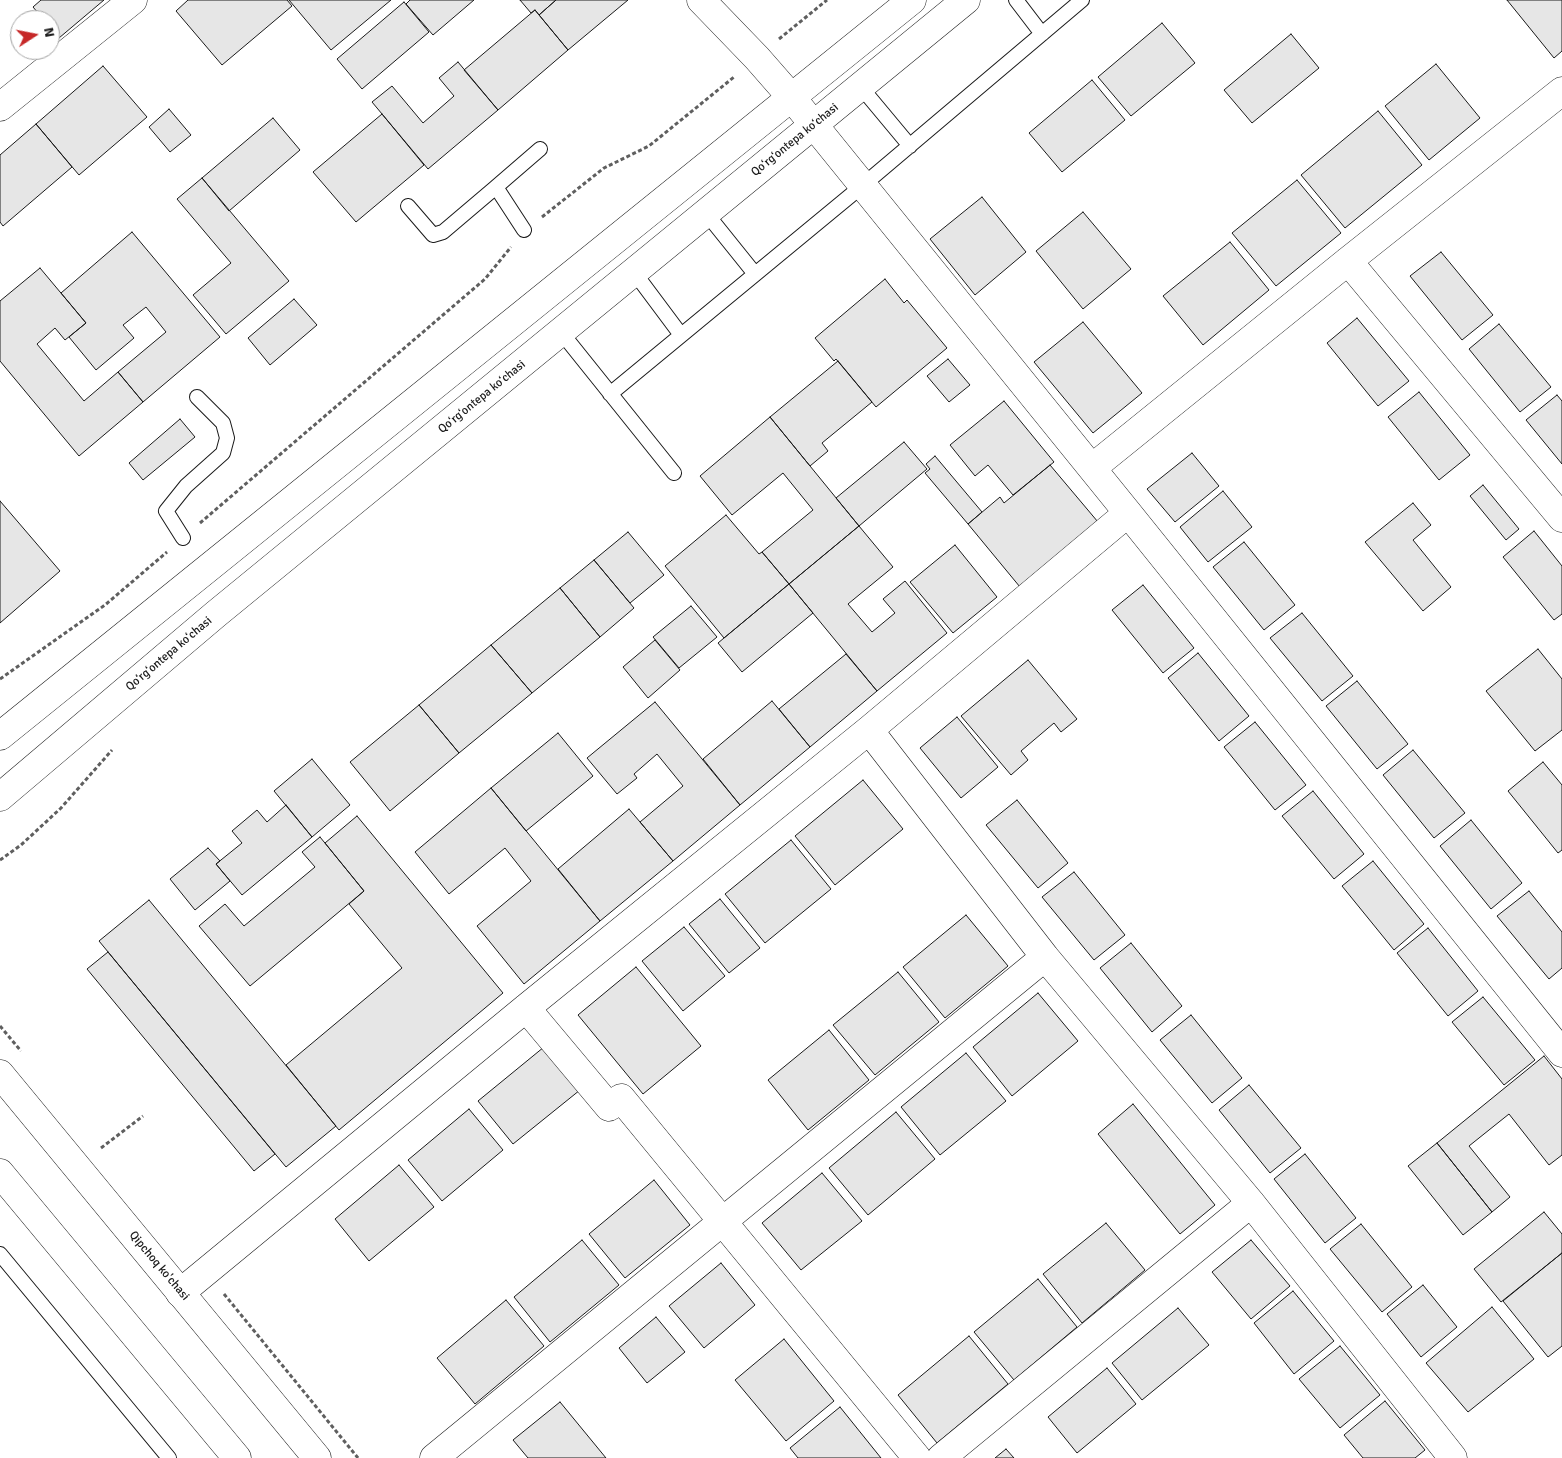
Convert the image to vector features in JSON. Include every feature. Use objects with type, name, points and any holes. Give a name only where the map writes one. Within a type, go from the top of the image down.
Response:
[{"type":"street","points":[[0,107],[133,0]]},
{"type":"street","points":[[701,0],[757,58],[792,98],[1562,1053]]},
{"type":"street","points":[[0,736],[912,0]]},
{"type":"street","name":"Qoʻrgʻontepa koʻchasi","points":[[0,796],[216,614],[966,0]]},
{"type":"street","points":[[1092,468],[1562,91]]},
{"type":"street","points":[[1348,261],[1562,518]]},
{"type":"street","points":[[180,1293],[526,1008],[870,730],[1128,513]]},
{"type":"street","points":[[870,730],[1045,957],[1251,1203],[1453,1458]]},
{"type":"street","points":[[434,1458],[1045,957]]},
{"type":"street","points":[[526,1008],[609,1107],[621,1098],[917,1458]]},
{"type":"street","name":"Qipchoq ko'chasi","points":[[0,1074],[317,1458]]},
{"type":"street","points":[[0,1173],[237,1458]]},
{"type":"street","points":[[941,1458],[1251,1203]]},
{"type":"lane","points":[[1016,0],[1042,34]]},
{"type":"lane","points":[[610,394],[910,146],[1082,0]]},
{"type":"lane","points":[[860,86],[910,146]]},
{"type":"lane","points":[[408,206],[433,235],[443,232],[540,149]]},
{"type":"lane","points":[[496,187],[524,230]]},
{"type":"lane","points":[[706,213],[755,274]]},
{"type":"lane","points":[[634,272],[681,335]]},
{"type":"lane","points":[[561,332],[674,474]]},
{"type":"lane","points":[[183,538],[166,511],[186,486],[223,453],[228,438],[223,423],[197,397]]},
{"type":"lane","points":[[0,1254],[169,1458]]},
{"type":"path","points":[[0,679],[105,605],[485,279],[524,230],[604,168],[649,146],[827,0]]},
{"type":"path","points":[[0,860],[21,846],[61,808],[112,750]]},
{"type":"path","points":[[101,1148],[142,1116]]},
{"type":"building","points":[[41,0],[104,0],[60,37],[60,10],[36,10],[33,7]]},
{"type":"building","points":[[188,0],[287,0],[292,6],[222,65],[176,11]]},
{"type":"building","points":[[289,0],[391,0],[331,50]]},
{"type":"building","points":[[410,0],[474,0],[433,35],[406,4]]},
{"type":"building","points":[[520,0],[556,0],[539,15],[535,10],[531,13]]},
{"type":"building","points":[[556,0],[628,0],[568,50],[539,15]]},
{"type":"building","points":[[1507,0],[1562,0],[1562,51],[1554,58]]},
{"type":"building","points":[[404,2],[429,32],[362,89],[337,59]]},
{"type":"building","points":[[535,10],[568,50],[498,110],[464,70]]},
{"type":"building","points":[[1162,23],[1195,63],[1131,116],[1098,77]]},
{"type":"building","points":[[1291,34],[1319,68],[1252,123],[1224,90]]},
{"type":"building","points":[[458,62],[498,110],[428,169],[372,102],[392,86],[423,123],[454,96],[439,78]]},
{"type":"building","points":[[1436,64],[1480,118],[1429,160],[1385,106]]},
{"type":"building","points":[[103,66],[147,117],[79,175],[36,124]]},
{"type":"building","points":[[1092,80],[1125,120],[1062,172],[1029,133]]},
{"type":"building","points":[[169,109],[191,135],[170,152],[149,127]]},
{"type":"building","points":[[1378,111],[1422,165],[1345,228],[1301,175]]},
{"type":"building","points":[[382,114],[424,165],[356,222],[313,172]]},
{"type":"building","points":[[273,118],[300,150],[229,211],[202,178]]},
{"type":"building","points":[[36,124],[72,167],[3,226],[0,222],[0,155]]},
{"type":"building","points":[[202,178],[289,281],[226,334],[193,295],[231,263],[177,199]]},
{"type":"building","points":[[1297,180],[1341,233],[1276,286],[1232,233]]},
{"type":"building","points":[[982,197],[1026,252],[975,295],[930,239]]},
{"type":"building","points":[[1083,212],[1131,269],[1083,309],[1036,251]]},
{"type":"building","points":[[132,232],[220,337],[143,402],[118,372],[166,332],[146,307],[123,325],[134,338],[96,370],[69,337],[86,323],[61,293]]},
{"type":"building","points":[[1230,242],[1269,290],[1203,345],[1163,296]]},
{"type":"building","points":[[1441,252],[1493,315],[1462,340],[1410,276]]},
{"type":"building","points":[[40,268],[86,323],[65,340],[55,328],[37,344],[84,401],[118,372],[143,402],[79,456],[0,361],[0,301]]},
{"type":"building","points":[[885,279],[904,303],[907,300],[947,348],[876,407],[836,359],[834,361],[815,338]]},
{"type":"building","points":[[294,299],[317,325],[270,365],[248,338]]},
{"type":"building","points":[[1357,318],[1409,381],[1378,406],[1327,343]]},
{"type":"building","points":[[1083,322],[1142,393],[1093,433],[1034,362]]},
{"type":"building","points":[[1499,324],[1551,387],[1520,412],[1469,349]]},
{"type":"building","points":[[948,359],[970,385],[949,402],[927,376]]},
{"type":"building","points":[[838,361],[872,402],[822,443],[828,451],[810,466],[770,417]]},
{"type":"building","points":[[1419,392],[1470,455],[1439,480],[1388,417]]},
{"type":"building","points":[[1557,395],[1562,401],[1562,464],[1526,420]]},
{"type":"building","points":[[1004,401],[1054,462],[1013,495],[988,465],[975,476],[950,445]]},
{"type":"building","points":[[770,417],[859,526],[789,584],[762,552],[813,510],[783,473],[732,515],[700,476]]},
{"type":"building","points":[[180,419],[195,437],[143,480],[129,463]]},
{"type":"building","points":[[904,442],[927,469],[859,526],[836,498]]},
{"type":"building","points":[[1192,453],[1219,486],[1175,522],[1147,489]]},
{"type":"building","points":[[935,456],[982,512],[968,524],[925,473],[930,469],[926,464]]},
{"type":"building","points":[[1050,465],[1098,522],[1020,587],[968,524],[1000,497],[1004,503]]},
{"type":"building","points":[[1483,485],[1519,529],[1506,540],[1470,496]]},
{"type":"building","points":[[1223,491],[1252,527],[1208,562],[1180,527]]},
{"type":"building","points":[[0,501],[60,571],[0,623]]},
{"type":"building","points":[[1413,503],[1431,525],[1413,540],[1451,587],[1423,611],[1365,542]]},
{"type":"building","points":[[726,515],[759,554],[762,552],[789,584],[724,638],[665,566]]},
{"type":"building","points":[[859,526],[893,567],[848,604],[872,632],[895,613],[883,599],[905,581],[947,633],[877,691],[789,584]]},
{"type":"building","points":[[1534,531],[1562,566],[1562,614],[1554,620],[1503,557]]},
{"type":"building","points":[[628,532],[664,575],[630,603],[594,560]]},
{"type":"building","points":[[1244,542],[1295,605],[1264,630],[1213,567]]},
{"type":"building","points":[[955,545],[997,597],[953,633],[910,582]]},
{"type":"building","points":[[594,560],[634,608],[600,637],[560,588]]},
{"type":"building","points":[[789,584],[813,613],[742,672],[718,643]]},
{"type":"building","points":[[1143,585],[1194,648],[1163,673],[1112,610]]},
{"type":"building","points":[[560,588],[600,637],[532,693],[491,645]]},
{"type":"building","points":[[691,606],[717,637],[679,668],[653,637]]},
{"type":"building","points":[[1302,613],[1353,676],[1322,701],[1270,638]]},
{"type":"building","points":[[655,640],[680,670],[648,698],[623,667]]},
{"type":"building","points":[[491,645],[532,693],[459,753],[419,705]]},
{"type":"building","points":[[1538,649],[1562,679],[1562,730],[1535,751],[1486,691]]},
{"type":"building","points":[[1198,653],[1249,716],[1219,741],[1168,678]]},
{"type":"building","points":[[846,654],[877,691],[810,747],[779,709]]},
{"type":"building","points":[[1028,660],[1077,719],[1061,732],[1054,723],[1021,751],[1028,760],[1011,775],[961,716]]},
{"type":"building","points":[[1357,681],[1408,744],[1377,769],[1326,706]]},
{"type":"building","points":[[772,701],[810,747],[740,805],[703,759]]},
{"type":"building","points":[[655,702],[740,805],[673,861],[640,822],[683,786],[657,754],[634,774],[637,778],[617,794],[587,758]]},
{"type":"building","points":[[419,705],[459,753],[390,811],[350,762]]},
{"type":"building","points":[[957,717],[998,767],[961,798],[920,748]]},
{"type":"building","points":[[1255,722],[1306,785],[1275,810],[1224,747]]},
{"type":"building","points":[[558,733],[593,776],[526,831],[491,788]]},
{"type":"building","points":[[1413,750],[1465,813],[1434,838],[1383,775]]},
{"type":"building","points":[[312,759],[350,805],[312,837],[274,791]]},
{"type":"building","points":[[1543,762],[1562,785],[1562,850],[1558,853],[1508,791]]},
{"type":"building","points":[[863,780],[903,829],[835,885],[795,836]]},
{"type":"building","points":[[491,788],[600,921],[524,984],[477,926],[531,881],[505,848],[449,894],[415,852]]},
{"type":"building","points":[[1313,791],[1364,854],[1334,879],[1282,816]]},
{"type":"building","points":[[1017,800],[1068,863],[1038,888],[986,825]]},
{"type":"building","points":[[286,805],[312,837],[242,895],[216,864],[242,843],[232,831],[257,810],[267,822]]},
{"type":"building","points":[[629,809],[673,861],[600,921],[558,869]]},
{"type":"building","points":[[357,816],[503,993],[339,1130],[286,1065],[402,968],[349,904],[364,891],[325,843]]},
{"type":"building","points":[[1471,820],[1522,883],[1491,909],[1440,846]]},
{"type":"building","points":[[320,837],[364,891],[250,986],[199,926],[225,904],[244,926],[315,867],[302,852]]},
{"type":"building","points":[[791,840],[831,889],[765,943],[725,894]]},
{"type":"building","points":[[208,848],[220,861],[216,864],[230,881],[195,910],[170,879]]},
{"type":"building","points":[[1373,861],[1424,924],[1394,950],[1342,886]]},
{"type":"building","points":[[1074,872],[1125,935],[1094,960],[1042,897]]},
{"type":"building","points":[[1529,891],[1562,932],[1562,968],[1549,979],[1497,916]]},
{"type":"building","points":[[720,899],[760,948],[729,973],[689,924]]},
{"type":"building","points":[[149,900],[336,1126],[286,1167],[99,941]]},
{"type":"building","points":[[966,915],[1008,966],[945,1018],[903,967]]},
{"type":"building","points":[[684,927],[725,976],[683,1011],[642,961]]},
{"type":"building","points":[[1428,928],[1478,991],[1448,1016],[1397,953]]},
{"type":"building","points":[[1131,943],[1182,1006],[1152,1032],[1100,968]]},
{"type":"building","points":[[108,952],[275,1154],[254,1171],[87,969]]},
{"type":"building","points":[[636,967],[701,1046],[643,1094],[578,1015]]},
{"type":"building","points":[[898,972],[939,1022],[875,1075],[833,1025]]},
{"type":"building","points":[[1038,993],[1078,1041],[1012,1096],[973,1047]]},
{"type":"building","points":[[1483,997],[1535,1060],[1504,1085],[1452,1022]]},
{"type":"building","points":[[1191,1015],[1242,1078],[1212,1103],[1160,1040]]},
{"type":"building","points":[[829,1030],[869,1080],[808,1130],[768,1080]]},
{"type":"building","points":[[544,1047],[580,1090],[513,1144],[478,1101]]},
{"type":"building","points":[[966,1053],[1006,1101],[940,1155],[901,1107]]},
{"type":"building","points":[[1544,1056],[1562,1079],[1562,1155],[1549,1165],[1509,1114],[1469,1146],[1510,1197],[1492,1212],[1437,1143]]},
{"type":"building","points":[[1249,1085],[1301,1148],[1270,1173],[1219,1110]]},
{"type":"building","points":[[1133,1104],[1215,1205],[1180,1234],[1098,1134]]},
{"type":"building","points":[[469,1109],[503,1150],[442,1201],[408,1160]]},
{"type":"building","points":[[896,1112],[935,1159],[868,1215],[829,1168]]},
{"type":"building","points":[[1437,1143],[1492,1212],[1463,1235],[1408,1166]]},
{"type":"building","points":[[1305,1154],[1356,1218],[1325,1243],[1274,1179]]},
{"type":"building","points":[[399,1165],[434,1207],[369,1261],[335,1219]]},
{"type":"building","points":[[822,1173],[862,1221],[801,1270],[762,1223]]},
{"type":"building","points":[[654,1180],[690,1225],[625,1278],[589,1234]]},
{"type":"building","points":[[1544,1212],[1562,1234],[1562,1253],[1501,1302],[1474,1269]]},
{"type":"building","points":[[1106,1223],[1145,1270],[1082,1323],[1043,1274]]},
{"type":"building","points":[[1361,1224],[1412,1287],[1382,1312],[1330,1249]]},
{"type":"building","points":[[582,1240],[619,1285],[550,1342],[514,1297]]},
{"type":"building","points":[[1251,1240],[1290,1286],[1251,1319],[1212,1272]]},
{"type":"building","points":[[1562,1253],[1562,1346],[1548,1357],[1503,1301]]},
{"type":"building","points":[[721,1263],[755,1305],[704,1348],[669,1306]]},
{"type":"building","points":[[1038,1279],[1077,1327],[1014,1380],[974,1332]]},
{"type":"building","points":[[1423,1285],[1457,1327],[1421,1357],[1387,1314]]},
{"type":"building","points":[[1293,1291],[1334,1341],[1294,1374],[1254,1323]]},
{"type":"building","points":[[506,1300],[544,1346],[475,1404],[437,1358]]},
{"type":"building","points":[[1492,1307],[1534,1359],[1468,1412],[1426,1363]]},
{"type":"building","points":[[1178,1308],[1209,1345],[1142,1400],[1112,1363]]},
{"type":"building","points":[[656,1317],[685,1352],[647,1383],[619,1348]]},
{"type":"building","points":[[969,1336],[1008,1384],[937,1443],[898,1395]]},
{"type":"building","points":[[784,1339],[834,1401],[786,1441],[735,1380]]},
{"type":"building","points":[[1340,1346],[1380,1395],[1340,1428],[1299,1379]]},
{"type":"building","points":[[1107,1368],[1136,1404],[1077,1453],[1048,1417]]},
{"type":"building","points":[[1385,1401],[1425,1450],[1415,1458],[1363,1458],[1344,1435]]},
{"type":"building","points":[[560,1402],[606,1458],[528,1458],[513,1440]]},
{"type":"building","points":[[840,1407],[881,1458],[798,1458],[790,1448]]},
{"type":"building","points":[[1006,1449],[1014,1458],[995,1458]]}]
